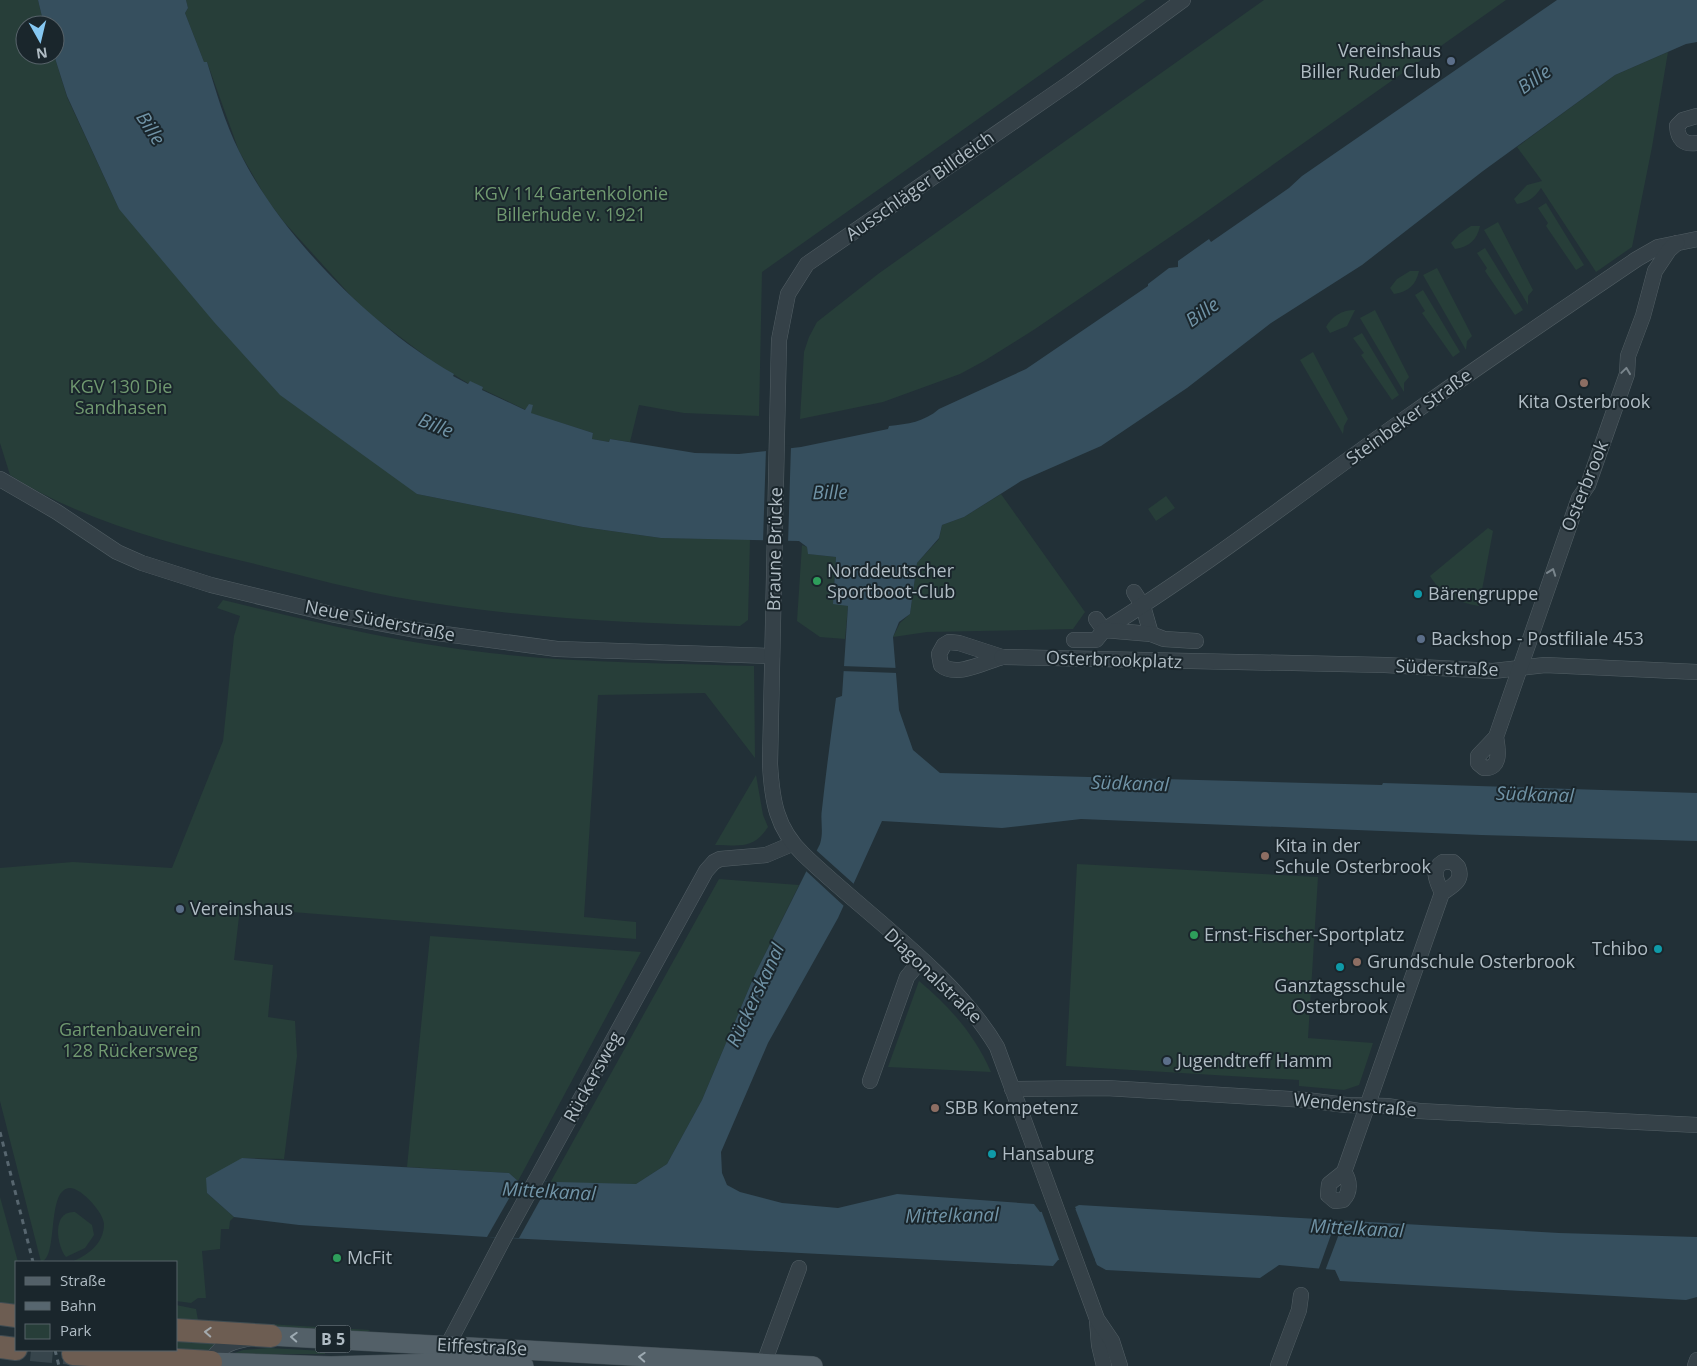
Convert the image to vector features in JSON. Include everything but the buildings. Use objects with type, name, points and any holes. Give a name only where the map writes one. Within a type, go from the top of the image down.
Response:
[{"type":"highway","points":[[0,1314],[15,1316]]},
{"type":"highway","name":"B 5","points":[[178,1330],[270,1336]]},
{"type":"highway","points":[[0,1347],[15,1349]]},
{"type":"highway","name":"B 5","points":[[73,1354],[153,1362],[211,1364]]},
{"type":"main road","name":"Eiffestraße","points":[[270,1336],[448,1345],[706,1363],[764,1363],[812,1366]]},
{"type":"main road","name":"Eiffestraße","points":[[211,1364],[524,1366]]},
{"type":"street","name":"Ausschläger Billdeich","points":[[777,442],[782,319],[788,294],[807,264],[1064,86],[1184,0]]},
{"type":"street","points":[[1697,116],[1683,120],[1678,126],[1678,135],[1681,141],[1688,144],[1697,143]]},
{"type":"street","name":"Steinbeker Straße","points":[[1143,606],[1185,578],[1414,412],[1637,259],[1658,247],[1697,239]]},
{"type":"street","name":"Osterbrook","points":[[1496,737],[1579,498],[1588,485],[1624,383],[1627,374],[1628,356],[1643,316],[1655,271],[1668,250],[1679,242]]},
{"type":"street","points":[[1637,259],[1642,271],[1655,271]]},
{"type":"street","name":"Braune Brücke","points":[[772,656],[777,442]]},
{"type":"street","name":"Neue Süderstraße","points":[[0,479],[58,512],[117,552],[142,563],[211,585],[335,614],[414,630],[549,648],[772,656]]},
{"type":"street","points":[[1134,592],[1143,606],[1160,643]]},
{"type":"street","points":[[1098,636],[1143,606]]},
{"type":"street","points":[[1074,640],[1098,636],[1160,643],[1196,640]]},
{"type":"street","name":"Diagonalstraße","points":[[772,656],[771,783],[777,819],[792,844],[810,862],[922,960],[967,1004],[982,1021],[997,1046],[1097,1319],[1099,1345],[1104,1366]]},
{"type":"street","name":"Osterbrookplatz","points":[[1002,657],[1226,662]]},
{"type":"street","name":"Süderstraße","points":[[1226,662],[1443,667],[1493,672],[1545,665],[1697,672]]},
{"type":"street","name":"Rückersweg","points":[[438,1364],[504,1238],[706,871],[714,862],[720,859],[766,855],[792,844]]},
{"type":"street","points":[[1344,1172],[1442,893]]},
{"type":"street","points":[[870,1081],[907,977],[922,960]]},
{"type":"street","name":"Wendenstraße","points":[[1012,1089],[1106,1088],[1306,1100],[1367,1106],[1697,1125]]},
{"type":"street","points":[[764,1363],[799,1268]]},
{"type":"street","points":[[1278,1366],[1299,1310],[1301,1295]]},
{"type":"street","name":"Diagonalstraße","points":[[1097,1319],[1112,1341],[1120,1366]]},
{"type":"street","points":[[211,1364],[218,1350],[228,1345],[252,1338],[270,1336]]},
{"type":"street","points":[[1695,1366],[1697,1360]]},
{"type":"green space","name":"KGV 130 Die Sandhasen","points":[[0,0],[38,0],[42,15],[15,15],[15,65],[57,65],[67,97],[119,209],[417,494],[583,527],[661,538],[750,539],[748,620],[740,626],[576,619],[454,606],[392,596],[331,583],[158,539],[96,518],[37,491],[10,475],[0,443]]},
{"type":"green space","name":"KGV 114 Gartenkolonie Billerhude v. 1921","points":[[186,0],[1146,0],[762,272],[759,416],[684,413],[639,405],[630,442],[610,439],[609,442],[592,439],[593,433],[530,413],[533,405],[526,410],[482,389],[483,387],[470,382],[469,384],[432,361],[371,315],[352,297],[284,222],[266,198],[239,151],[207,62],[204,62],[185,13],[188,8]]},
{"type":"green space","points":[[1264,0],[1506,0],[1192,222],[1035,329],[984,361],[960,374],[883,402],[800,419],[804,352],[817,322],[878,274]]},
{"type":"green space","points":[[1668,52],[1652,147],[1632,247],[1596,272],[1541,188],[1531,199],[1517,204],[1514,199],[1527,185],[1542,181],[1517,147],[1615,75]]},
{"type":"green space","points":[[1546,203],[1584,265],[1576,270],[1546,226],[1548,223],[1538,208]]},
{"type":"green space","points":[[1498,222],[1533,290],[1528,296],[1528,305],[1484,230]]},
{"type":"green space","points":[[1471,226],[1480,226],[1477,235],[1468,245],[1455,249],[1451,243],[1459,234]]},
{"type":"green space","points":[[1485,248],[1523,310],[1515,315],[1485,271],[1487,268],[1477,253]]},
{"type":"green space","points":[[1437,268],[1472,336],[1467,341],[1466,350],[1423,275]]},
{"type":"green space","points":[[1410,271],[1419,271],[1416,280],[1407,290],[1394,294],[1390,288],[1397,279]]},
{"type":"green space","points":[[1423,290],[1460,352],[1453,357],[1422,313],[1425,311],[1415,295]]},
{"type":"green space","points":[[1355,310],[1347,326],[1330,333],[1326,327],[1334,317],[1342,312]]},
{"type":"green space","points":[[1375,310],[1409,377],[1404,383],[1404,392],[1360,318]]},
{"type":"green space","points":[[1362,333],[1399,395],[1392,400],[1361,355],[1364,353],[1353,338]]},
{"type":"green space","points":[[1313,352],[1348,419],[1344,426],[1343,434],[1300,360]]},
{"type":"green space","points":[[1001,494],[1085,612],[1073,629],[927,632],[893,637],[900,623],[910,614],[917,563],[939,539],[942,525],[964,517]]},
{"type":"green space","points":[[1166,496],[1175,508],[1156,521],[1148,509]]},
{"type":"green space","points":[[1488,528],[1493,531],[1479,606],[1451,597],[1440,589],[1430,576]]},
{"type":"green space","name":"Norddeutscher Sportboot-Club","points":[[802,545],[807,547],[809,554],[836,557],[833,603],[848,606],[845,639],[820,637],[797,621]]},
{"type":"green space","name":"Gartenbauverein 128 Rückersweg","points":[[223,600],[389,637],[490,653],[589,661],[754,666],[755,758],[705,693],[598,695],[584,917],[636,922],[636,939],[240,908],[234,960],[273,965],[268,1017],[295,1021],[297,1056],[284,1159],[242,1158],[207,1193],[234,1217],[230,1221],[229,1229],[221,1229],[220,1249],[202,1251],[206,1298],[198,1298],[191,1303],[178,1301],[178,1261],[73,1261],[94,1248],[101,1238],[104,1224],[103,1219],[91,1202],[74,1189],[69,1188],[62,1192],[57,1200],[50,1249],[46,1258],[41,1261],[0,1101],[0,868],[73,862],[172,868],[223,741],[234,636],[240,616],[217,608]]},
{"type":"green space","points":[[756,775],[763,815],[768,827],[757,840],[751,843],[745,845],[715,845]]},
{"type":"green space","name":"Ernst-Fischer-Sportplatz","points":[[1077,864],[1318,877],[1308,1038],[1373,1043],[1359,1085],[1344,1090],[1299,1086],[1299,1080],[1066,1066]]},
{"type":"green space","points":[[719,879],[799,885],[755,974],[702,1100],[667,1164],[636,1184],[550,1183]]},
{"type":"green space","points":[[430,936],[641,952],[518,1181],[509,1173],[407,1167]]},
{"type":"green space","points":[[919,981],[961,1022],[991,1072],[888,1067]]},
{"type":"green space","points":[[0,1197],[18,1261],[15,1261],[15,1306],[0,1303]]},
{"type":"green space","points":[[75,1212],[92,1225],[94,1235],[85,1248],[66,1257],[58,1237],[59,1222],[62,1216]]},
{"type":"green space","points":[[178,1305],[196,1309],[198,1320],[370,1330],[365,1334],[178,1319]]},
{"type":"green space","points":[[178,1337],[224,1340],[210,1354],[178,1350]]},
{"type":"green space","points":[[269,1348],[325,1351],[325,1354],[232,1354],[243,1350]]},
{"type":"water","points":[[38,0],[186,0],[188,8],[185,13],[204,62],[207,62],[229,129],[257,183],[278,215],[332,277],[392,332],[423,355],[454,374],[453,376],[468,384],[470,381],[483,387],[482,390],[525,410],[529,404],[533,405],[531,413],[593,433],[592,439],[609,442],[610,439],[695,453],[739,454],[801,447],[888,429],[889,426],[916,422],[928,417],[939,409],[1026,369],[1148,286],[1148,284],[1169,268],[1178,267],[1178,261],[1209,239],[1211,242],[1289,188],[1302,176],[1557,0],[1697,0],[1697,42],[1686,44],[1615,75],[1483,171],[1362,265],[1271,323],[1187,388],[1101,446],[1021,481],[964,517],[942,525],[939,538],[917,563],[910,614],[899,622],[893,637],[899,710],[913,750],[940,773],[1382,785],[1383,783],[1697,793],[1697,841],[1481,835],[1081,819],[1002,828],[882,821],[838,918],[768,1043],[721,1152],[722,1173],[727,1185],[740,1192],[782,1203],[838,1208],[897,1194],[1034,1204],[1040,1212],[1076,1209],[1075,1207],[1079,1205],[1559,1233],[1697,1237],[1697,1297],[1686,1300],[1340,1281],[1335,1270],[1279,1265],[1260,1278],[1106,1270],[1097,1265],[1094,1258],[1058,1260],[1053,1266],[487,1237],[299,1225],[234,1217],[207,1193],[206,1178],[242,1158],[509,1173],[518,1181],[636,1184],[667,1164],[702,1100],[755,974],[820,844],[836,698],[842,696],[848,606],[833,604],[836,557],[808,554],[807,547],[799,541],[661,538],[583,527],[417,494],[280,395],[214,322],[119,209],[67,96],[57,65],[65,65],[65,15],[42,15]]},
{"type":"pier","points":[[791,445],[788,544],[763,542],[766,449]]},
{"type":"pier","points":[[841,666],[898,668],[898,673],[841,671]]},
{"type":"pier","points":[[816,850],[855,885],[845,907],[806,871]]},
{"type":"pier","points":[[519,1181],[550,1182],[519,1238],[487,1237]]},
{"type":"pier","points":[[1075,1208],[1095,1260],[1060,1262],[1041,1210]]},
{"type":"pier","points":[[1337,1218],[1345,1218],[1325,1271],[1318,1271]]},
{"type":"tunnel","points":[[42,1351],[73,1354]]},
{"type":"railway","points":[[0,1132],[33,1261]]},
{"type":"railway","points":[[55,1351],[59,1366]]},
{"type":"place","name":"Vereinshaus Biller Ruder Club","points":[[1451,61]]},
{"type":"place","name":"Kita Osterbrook","points":[[1584,383]]},
{"type":"place","name":"Norddeutscher Sportboot-Club","points":[[817,581]]},
{"type":"place","name":"Bärengruppe","points":[[1418,594]]},
{"type":"place","name":"Backshop - Postfiliale 453","points":[[1421,639]]},
{"type":"place","name":"Kita in der Schule Osterbrook","points":[[1265,856]]},
{"type":"place","name":"Vereinshaus","points":[[180,909]]},
{"type":"place","name":"Ernst-Fischer-Sportplatz","points":[[1194,935]]},
{"type":"place","name":"Tchibo","points":[[1658,949]]},
{"type":"place","name":"Grundschule Osterbrook","points":[[1357,962]]},
{"type":"place","name":"Ganztagsschule Osterbrook","points":[[1340,967]]},
{"type":"place","name":"Jugendtreff Hamm","points":[[1167,1061]]},
{"type":"place","name":"SBB Kompetenz","points":[[935,1108]]},
{"type":"place","name":"Hansaburg","points":[[992,1154]]},
{"type":"place","name":"McFit","points":[[337,1258]]},
{"type":"water label","name":"Bille","points":[[1534,79]]},
{"type":"water label","name":"Bille","points":[[151,128]]},
{"type":"water label","name":"Bille","points":[[1202,312]]},
{"type":"water label","name":"Bille","points":[[436,425]]},
{"type":"water label","name":"Bille","points":[[830,492]]},
{"type":"water label","name":"Südkanal","points":[[1130,783]]},
{"type":"water label","name":"Südkanal","points":[[1535,794]]},
{"type":"water label","name":"Rückerskanal","points":[[755,995]]},
{"type":"water label","name":"Mittelkanal","points":[[549,1191]]},
{"type":"water label","name":"Mittelkanal","points":[[952,1215]]},
{"type":"water label","name":"Mittelkanal","points":[[1357,1228]]}]
